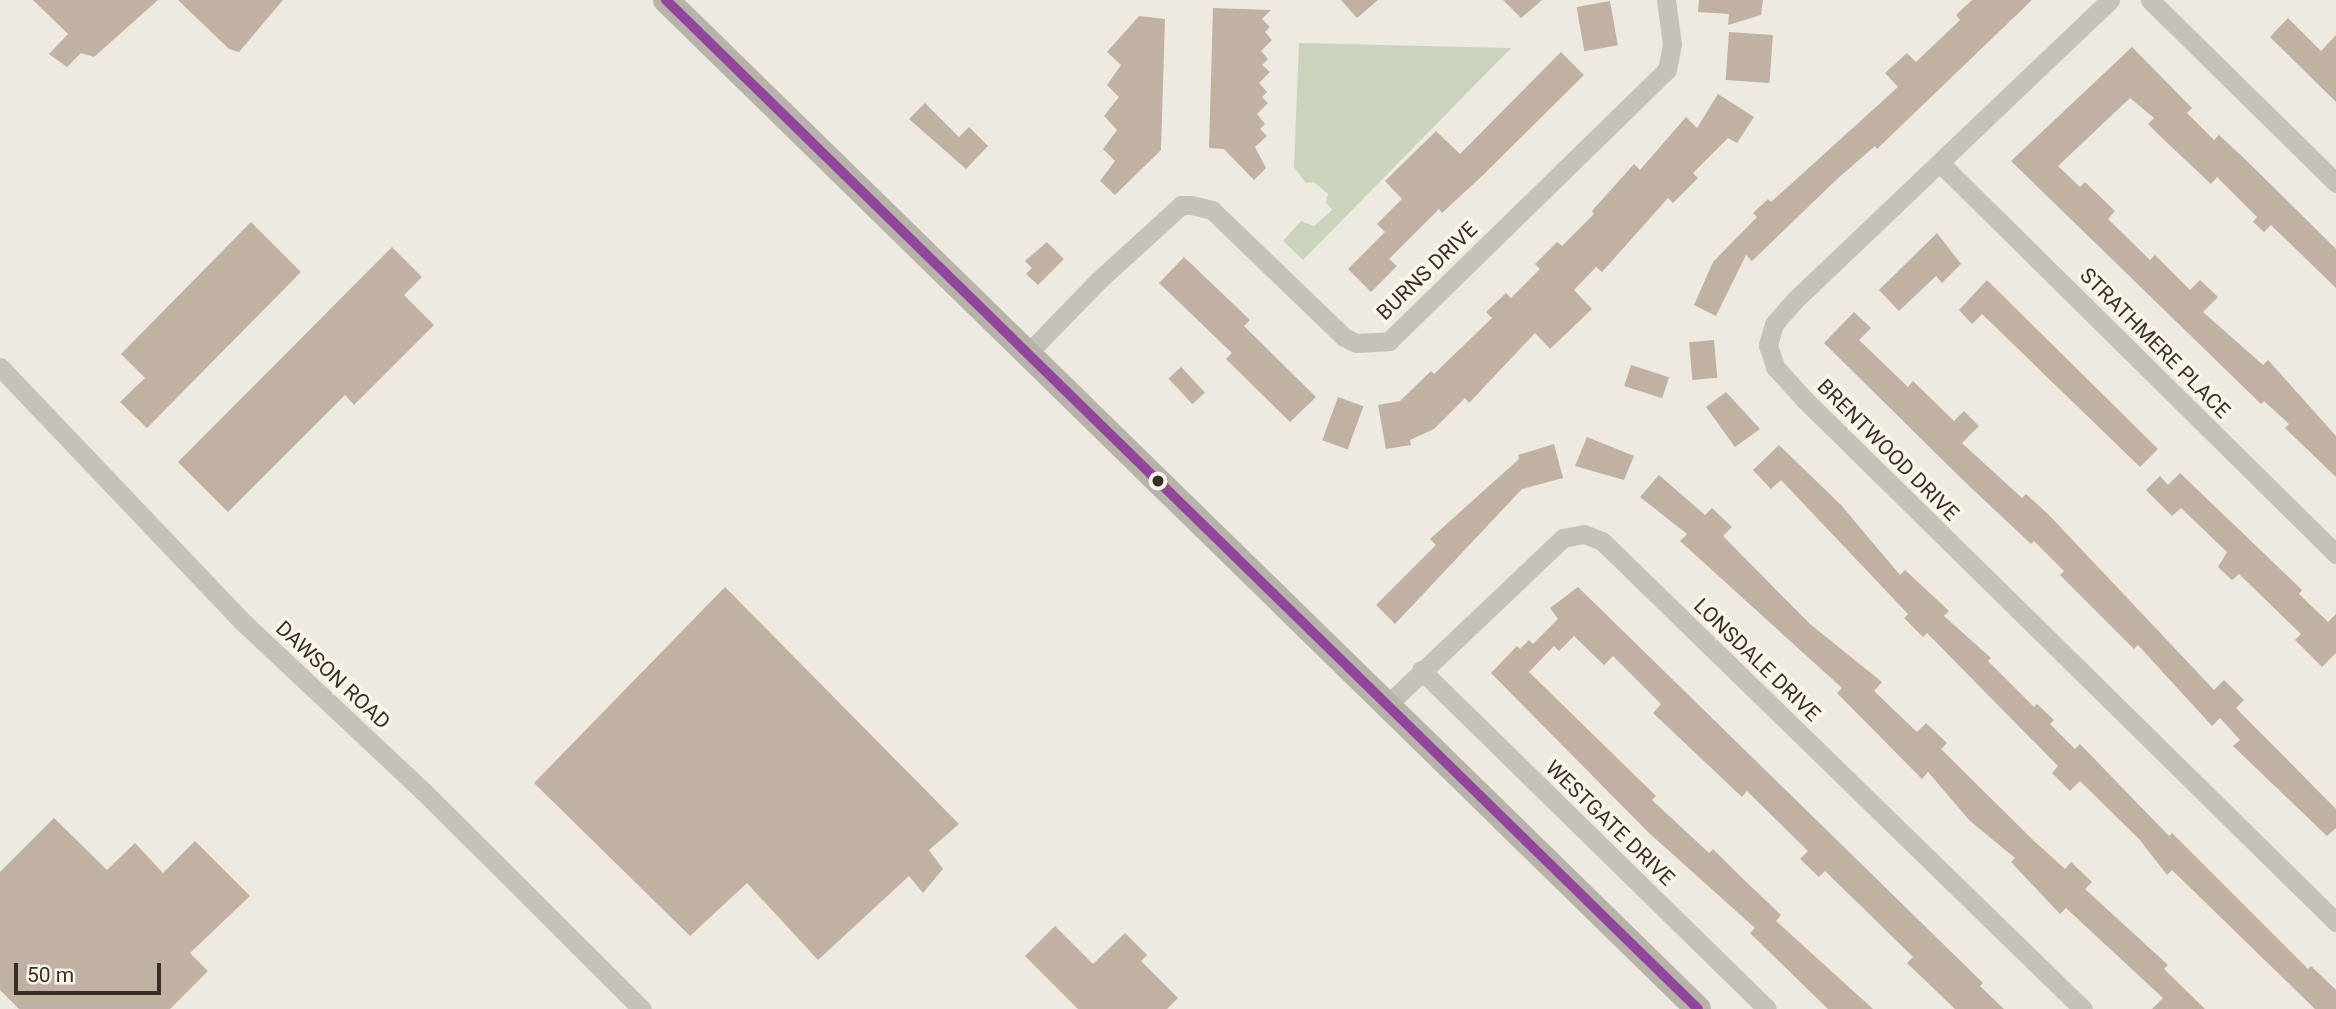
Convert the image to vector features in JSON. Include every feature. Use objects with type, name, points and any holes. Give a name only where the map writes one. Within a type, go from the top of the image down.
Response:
[{"type":"main road","points":[[666,0],[1698,1009]]},
{"type":"street","name":"BURNS DRIVE","points":[[1027,354],[1099,280],[1181,205],[1212,210],[1344,337],[1356,343],[1388,341],[1667,70],[1672,44],[1666,0]]},
{"type":"street","name":"BRENTWOOD DRIVE","points":[[2110,0],[1942,165],[1774,324],[1768,345],[1775,367],[2336,922]]},
{"type":"street","points":[[2150,0],[2336,183]]},
{"type":"street","name":"STRATHMERE PLACE","points":[[1942,165],[2336,554]]},
{"type":"street","name":"DAWSON ROAD","points":[[0,367],[244,623],[423,791],[642,1009]]},
{"type":"street","name":"LONSDALE DRIVE","points":[[1387,705],[1563,538],[1584,534],[1602,541],[2083,1009]]},
{"type":"street","name":"WESTGATE DRIVE","points":[[1421,670],[1767,1009]]},
{"type":"green space","points":[[1299,43],[1511,48],[1303,260],[1283,241],[1301,221],[1314,226],[1332,210],[1326,202],[1328,194],[1314,182],[1306,183],[1294,167]]},
{"type":"building","points":[[33,0],[158,0],[94,57],[81,53],[67,67],[49,54],[68,34]]},
{"type":"building","points":[[178,0],[283,0],[239,52],[229,49]]},
{"type":"building","points":[[1341,0],[1378,0],[1357,18]]},
{"type":"building","points":[[1503,0],[1542,0],[1521,18]]},
{"type":"building","points":[[1699,0],[1763,0],[1761,15],[1728,25],[1729,14],[1698,12]]},
{"type":"building","points":[[1972,0],[2032,0],[1877,149],[1875,146],[1836,180],[1752,261],[1746,255],[1716,316],[1694,305],[1713,262],[1757,217],[1753,213],[1768,199],[1771,202],[1898,87],[1885,73],[1907,53],[1916,62],[1960,20],[1956,15]]},
{"type":"building","points":[[1610,1],[1618,45],[1584,51],[1577,7]]},
{"type":"building","points":[[1213,8],[1271,10],[1262,19],[1270,27],[1265,32],[1272,40],[1261,51],[1268,59],[1262,65],[1270,72],[1259,83],[1267,92],[1262,97],[1268,103],[1257,114],[1265,124],[1260,129],[1267,136],[1255,147],[1266,168],[1254,180],[1224,149],[1209,148]]},
{"type":"building","points":[[1139,16],[1165,19],[1161,150],[1115,195],[1100,181],[1115,161],[1103,149],[1117,130],[1104,116],[1119,97],[1107,85],[1121,65],[1107,52]]},
{"type":"building","points":[[2288,18],[2321,51],[2336,35],[2336,102],[2270,37]]},
{"type":"building","points":[[1729,32],[1773,35],[1770,83],[1726,80]]},
{"type":"building","points":[[2132,47],[2192,108],[2187,113],[2214,140],[2219,135],[2336,249],[2336,288],[2271,225],[2264,232],[2253,222],[2257,217],[2217,177],[2211,184],[2148,124],[2154,118],[2130,98],[2058,166],[2080,187],[2085,182],[2115,211],[2108,219],[2150,260],[2155,255],[2190,290],[2200,280],[2218,297],[2203,312],[2263,365],[2268,360],[2336,436],[2336,477],[2285,428],[2289,424],[2264,401],[2261,404],[2011,161]]},
{"type":"building","points":[[1561,52],[1584,75],[1481,177],[1442,213],[1439,209],[1389,259],[1397,266],[1371,292],[1348,269],[1385,232],[1377,224],[1402,199],[1385,181],[1436,131],[1460,154]]},
{"type":"building","points":[[1718,94],[1754,117],[1737,143],[1728,138],[1693,173],[1698,178],[1673,203],[1668,198],[1602,272],[1596,267],[1574,290],[1592,309],[1550,349],[1535,333],[1469,403],[1465,398],[1434,429],[1410,440],[1411,445],[1386,449],[1378,405],[1400,401],[1431,371],[1434,374],[1492,318],[1486,312],[1506,293],[1511,298],[1540,269],[1535,264],[1557,242],[1562,246],[1594,214],[1592,211],[1634,164],[1640,170],[1686,117],[1697,128]]},
{"type":"building","points":[[925,103],[959,137],[969,127],[988,146],[966,169],[909,119]]},
{"type":"building","points":[[251,222],[301,272],[147,428],[120,402],[145,378],[121,354]]},
{"type":"building","points":[[1937,233],[1961,264],[1942,283],[1936,276],[1899,311],[1879,290]]},
{"type":"building","points":[[1047,242],[1064,259],[1038,285],[1026,274],[1032,268],[1025,261]]},
{"type":"building","points":[[392,247],[422,277],[404,295],[434,325],[354,405],[345,395],[228,512],[178,462]]},
{"type":"building","points":[[1184,257],[1250,320],[1244,326],[1316,397],[1290,422],[1226,359],[1232,353],[1159,283]]},
{"type":"building","points":[[1987,280],[2158,449],[2140,467],[1982,314],[1972,324],[1959,310]]},
{"type":"building","points":[[1854,312],[1871,328],[1859,340],[1908,387],[1913,381],[1954,421],[1964,411],[1979,426],[1962,443],[2022,498],[2026,494],[2048,514],[2214,690],[2224,680],[2244,700],[2236,708],[2336,809],[2336,828],[2327,836],[2233,746],[2240,740],[2220,718],[2212,726],[2138,645],[2134,649],[2060,575],[2064,571],[2034,541],[2031,544],[1967,484],[1824,343]]},
{"type":"building","points":[[1714,340],[1717,378],[1692,380],[1689,342]]},
{"type":"building","points":[[1631,365],[1669,377],[1662,398],[1624,386]]},
{"type":"building","points":[[1181,367],[1205,393],[1192,404],[1169,379]]},
{"type":"building","points":[[1726,392],[1760,429],[1735,447],[1706,407]]},
{"type":"building","points":[[1338,397],[1363,406],[1348,449],[1322,440]]},
{"type":"building","points":[[1587,437],[1634,456],[1624,480],[1575,466]]},
{"type":"building","points":[[1554,444],[1563,478],[1522,489],[1395,624],[1376,605],[1436,545],[1430,539],[1519,459],[1518,455]]},
{"type":"building","points":[[1779,445],[1841,505],[1900,575],[1905,570],[1949,611],[1944,616],[1991,658],[1988,661],[2034,707],[2037,704],[2054,720],[2050,724],[2075,749],[2080,744],[2169,836],[2172,833],[2308,969],[2311,966],[2336,990],[2336,1009],[2315,1009],[2172,870],[2167,875],[2139,839],[2080,781],[2070,791],[2052,773],[2058,766],[1927,633],[1923,637],[1904,618],[1908,614],[1781,480],[1771,489],[1753,470]]},
{"type":"building","points":[[2180,473],[2302,590],[2299,594],[2328,622],[2336,614],[2336,653],[2322,667],[2295,640],[2301,634],[2239,574],[2232,580],[2218,567],[2227,552],[2181,508],[2172,516],[2146,490],[2160,476],[2168,485]]},
{"type":"building","points":[[1659,475],[1705,515],[1712,508],[1732,527],[1723,536],[1810,624],[1882,682],[1874,691],[1917,732],[1926,723],[1947,743],[1941,749],[2033,840],[2065,869],[2071,862],[2092,882],[2085,889],[2168,965],[2164,969],[2205,1009],[2152,1009],[2163,998],[2066,908],[2060,914],[2011,862],[2015,858],[1970,821],[1928,772],[1922,779],[1837,693],[1842,688],[1680,541],[1687,534],[1640,497]]},
{"type":"building","points":[[725,587],[959,824],[929,850],[943,869],[923,893],[909,876],[818,960],[747,883],[690,936],[534,783]]},
{"type":"building","points":[[1578,587],[1983,983],[1980,986],[2004,1009],[1955,1009],[1907,963],[1913,957],[1825,871],[1819,877],[1800,859],[1808,851],[1747,791],[1742,797],[1653,713],[1661,704],[1613,656],[1604,665],[1574,636],[1559,651],[1554,646],[1529,672],[1656,796],[1652,800],[1709,853],[1713,849],[1781,915],[1776,921],[1873,1009],[1828,1009],[1750,933],[1755,928],[1648,832],[1491,673],[1517,646],[1520,649],[1529,640],[1533,644],[1558,619],[1550,608]]},
{"type":"building","points":[[54,818],[107,870],[135,843],[163,873],[195,841],[250,896],[190,953],[208,971],[170,1009],[19,1009],[0,990],[0,872]]},
{"type":"building","points":[[1055,926],[1093,964],[1125,933],[1147,955],[1141,961],[1178,998],[1167,1009],[1078,1009],[1025,956]]},
{"type":"transit line","points":[[666,0],[1698,1009]]}]
